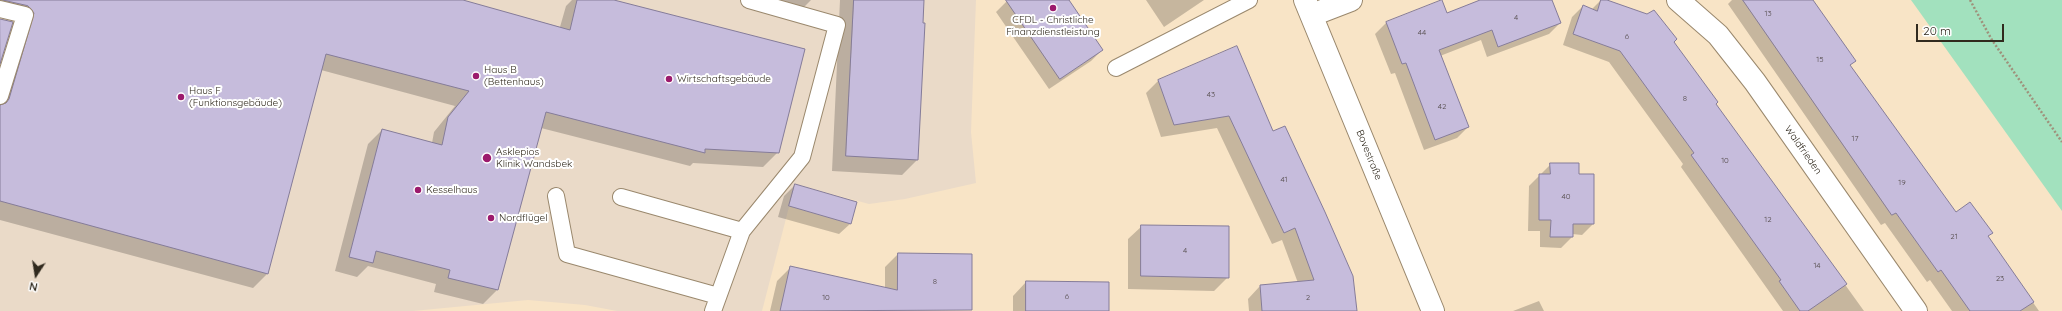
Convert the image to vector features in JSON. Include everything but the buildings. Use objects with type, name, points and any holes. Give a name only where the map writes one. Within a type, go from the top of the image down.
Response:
[{"type":"street","points":[[1309,8],[1351,0]]},
{"type":"street","name":"Waldfrieden","points":[[1678,0],[1718,35],[1755,82],[1916,311]]},
{"type":"street","name":"Bovestraße","points":[[1309,8],[1433,311]]},
{"type":"lane","points":[[556,196],[567,254],[716,304],[742,231],[802,158],[837,25],[749,0]]},
{"type":"lane","points":[[1116,68],[1249,0]]},
{"type":"lane","points":[[0,9],[25,15],[0,96]]},
{"type":"lane","points":[[622,197],[742,231]]},
{"type":"path","points":[[1970,0],[1992,40],[2062,142]]},
{"type":"shaded area","name":"Asklepios Klinik Wandsbek","points":[[0,0],[976,0],[971,132],[976,183],[905,199],[869,204],[795,184],[762,311],[617,311],[585,305],[528,300],[413,311],[0,311]]},
{"type":"green space","points":[[1911,0],[2062,0],[2062,211]]},
{"type":"place","name":"CFDL - Christliche Finanzdienstleistung","points":[[1053,8]]},
{"type":"place","name":"Haus B (Bettenhaus)","points":[[476,76]]},
{"type":"place","name":"Wirtschaftsgebäude","points":[[669,79]]},
{"type":"place","name":"Haus F (Funktionsgebäude)","points":[[181,97]]},
{"type":"place","name":"Asklepios Klinik Wandsbek","points":[[487,158]]},
{"type":"place","name":"Kesselhaus","points":[[418,190]]},
{"type":"place","name":"Nordflügel","points":[[491,218]]}]
